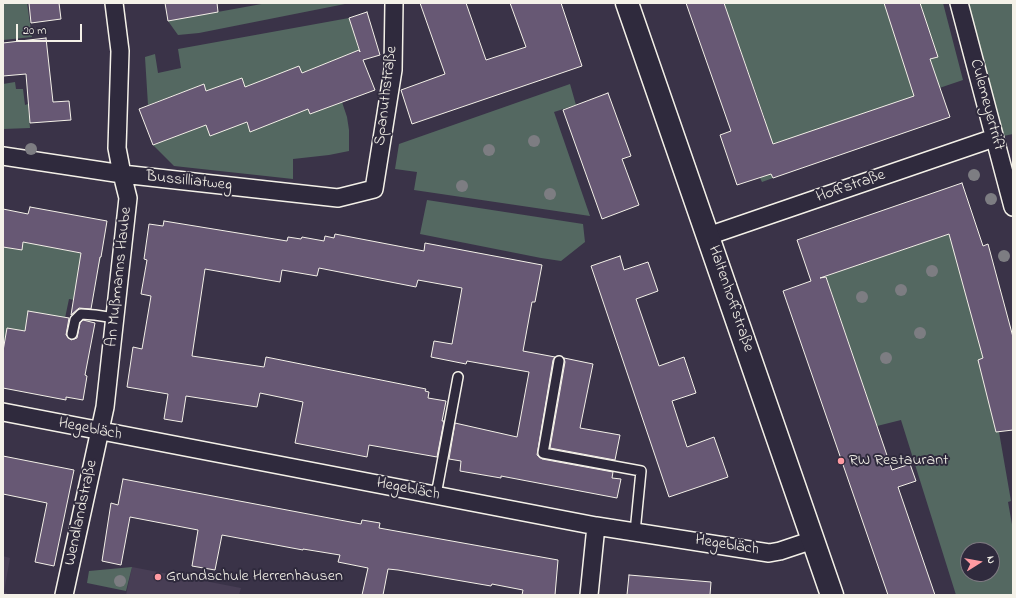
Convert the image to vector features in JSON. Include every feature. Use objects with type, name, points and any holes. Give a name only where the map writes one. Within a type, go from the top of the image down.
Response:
[{"type":"street","name":"An Mußmanns Haube","points":[[100,432],[105,407],[128,198],[117,148],[120,52],[114,3]]},
{"type":"street","name":"Spanuthstraße","points":[[374,189],[393,70],[394,3]]},
{"type":"street","name":"Haltenhoffstraße","points":[[627,3],[832,595]]},
{"type":"street","name":"Culemeyertrift","points":[[958,3],[1013,206]]},
{"type":"street","name":"Hoffstraße","points":[[708,236],[994,138]]},
{"type":"street","name":"Bussilliatweg","points":[[3,156],[122,174],[338,198],[374,189]]},
{"type":"street","name":"Hegebläch","points":[[3,412],[100,432],[596,526],[769,553],[813,540]]},
{"type":"street","name":"Wendlandstraße","points":[[64,595],[100,432]]},
{"type":"street","points":[[589,595],[596,526]]},
{"type":"lane","points":[[72,334],[75,320],[81,314],[115,318]]},
{"type":"lane","points":[[559,361],[543,453],[641,471],[635,532]]},
{"type":"lane","points":[[436,495],[458,377]]},
{"type":"shaded area","points":[[3,556],[10,558],[4,592],[7,593],[7,595],[3,595]]},
{"type":"shaded area","name":"Grundschule Herrenhausen","points":[[132,567],[241,588],[239,595],[126,595]]},
{"type":"green space","points":[[3,3],[27,3],[32,37],[3,40]]},
{"type":"green space","points":[[267,3],[350,3],[199,33],[178,35],[168,21]]},
{"type":"green space","points":[[724,3],[943,3],[963,80],[763,148],[765,119]]},
{"type":"green space","points":[[959,3],[1013,3],[1013,134],[994,138]]},
{"type":"green space","points":[[349,18],[359,50],[302,73],[245,87],[242,78],[206,91],[204,84],[148,105],[145,57],[155,54],[158,73],[181,68],[178,49]]},
{"type":"green space","points":[[15,82],[16,89],[23,89],[25,105],[28,104],[30,128],[3,129],[3,84]]},
{"type":"green space","points":[[570,84],[576,105],[554,112],[590,216],[414,190],[417,172],[395,169],[399,144]]},
{"type":"green space","points":[[342,102],[347,117],[349,130],[349,151],[293,159],[293,179],[174,166],[153,145],[206,125],[246,122],[250,131],[308,109],[310,114]]},
{"type":"green space","points":[[762,149],[773,178],[762,182],[760,178]]},
{"type":"green space","points":[[427,200],[583,224],[585,242],[561,261],[420,234]]},
{"type":"green space","points":[[976,225],[955,254],[983,358],[979,360],[996,432],[999,432],[1011,501],[1008,502],[1013,530],[1013,595],[956,595],[901,420],[877,426],[826,276]]},
{"type":"green space","points":[[23,242],[101,257],[97,273],[74,300],[69,299],[65,318],[29,311],[25,331],[7,328],[4,347],[3,247],[21,250]]},
{"type":"green space","points":[[132,567],[126,591],[87,583],[89,571]]},
{"type":"building","points":[[29,3],[59,3],[61,19],[31,23]]},
{"type":"building","points":[[165,3],[217,3],[218,12],[168,21]]},
{"type":"building","points":[[420,3],[466,3],[486,60],[526,47],[510,3],[561,3],[582,66],[412,124],[401,90],[445,74]]},
{"type":"building","points":[[686,3],[724,3],[773,144],[914,96],[884,3],[920,3],[938,57],[930,59],[950,117],[773,178],[771,174],[737,185],[720,135],[731,131]]},
{"type":"building","points":[[367,12],[380,55],[363,60],[375,90],[310,114],[308,109],[250,132],[247,122],[210,136],[206,125],[153,145],[139,109],[204,84],[206,91],[242,78],[245,87],[299,66],[302,73],[359,50],[360,52],[349,18]]},
{"type":"building","points":[[46,38],[53,102],[69,101],[71,120],[30,123],[26,74],[3,76],[3,43]]},
{"type":"building","points":[[608,93],[631,156],[622,159],[639,205],[602,219],[563,110]]},
{"type":"building","points":[[962,183],[983,246],[988,244],[1013,337],[1013,430],[996,432],[978,360],[983,358],[949,234],[820,278],[826,277],[892,470],[910,464],[916,481],[898,487],[935,595],[888,595],[783,291],[811,281],[797,240]]},
{"type":"building","points":[[30,207],[107,221],[91,309],[79,308],[71,315],[81,253],[23,242],[22,250],[3,247],[3,209],[28,214]]},
{"type":"building","points":[[164,221],[287,241],[288,237],[301,239],[302,237],[324,241],[325,236],[334,238],[335,234],[424,251],[425,243],[542,265],[535,302],[532,302],[523,351],[555,357],[553,360],[537,455],[542,459],[613,472],[612,478],[621,479],[617,498],[501,476],[501,478],[460,471],[461,461],[449,459],[455,423],[517,437],[529,372],[467,361],[466,364],[431,357],[434,341],[452,344],[462,288],[418,280],[416,287],[319,268],[317,276],[282,270],[280,282],[205,269],[192,356],[264,367],[266,357],[426,389],[425,391],[429,392],[428,398],[446,401],[437,457],[369,445],[367,457],[295,443],[303,402],[260,393],[257,407],[186,396],[182,422],[164,419],[168,394],[127,387],[133,347],[142,349],[151,296],[141,294],[147,260],[144,259],[149,224],[163,226]]},
{"type":"building","points":[[620,256],[624,270],[648,262],[658,291],[636,299],[659,366],[684,357],[696,393],[672,401],[687,447],[714,437],[728,477],[669,497],[591,266]]},
{"type":"building","points":[[28,311],[69,318],[66,335],[71,340],[77,338],[80,323],[83,320],[95,323],[85,375],[87,376],[83,400],[66,397],[66,400],[3,388],[3,351],[7,328],[25,331]]},
{"type":"building","points":[[564,358],[593,364],[580,428],[620,435],[615,460],[550,448],[565,362]]},
{"type":"building","points":[[3,456],[74,470],[54,566],[35,562],[47,503],[3,494]]},
{"type":"building","points":[[123,479],[361,524],[362,520],[380,523],[379,528],[558,560],[555,595],[522,595],[523,590],[388,569],[383,595],[362,595],[368,568],[338,562],[340,555],[303,550],[222,535],[215,570],[192,566],[198,530],[130,517],[121,565],[102,561],[111,503],[118,505]]},
{"type":"building","points":[[629,575],[711,582],[710,595],[627,595]]},
{"type":"place","name":"RW Restaurant","points":[[841,461]]},
{"type":"place","name":"Grundschule Herrenhausen","points":[[158,577]]}]
